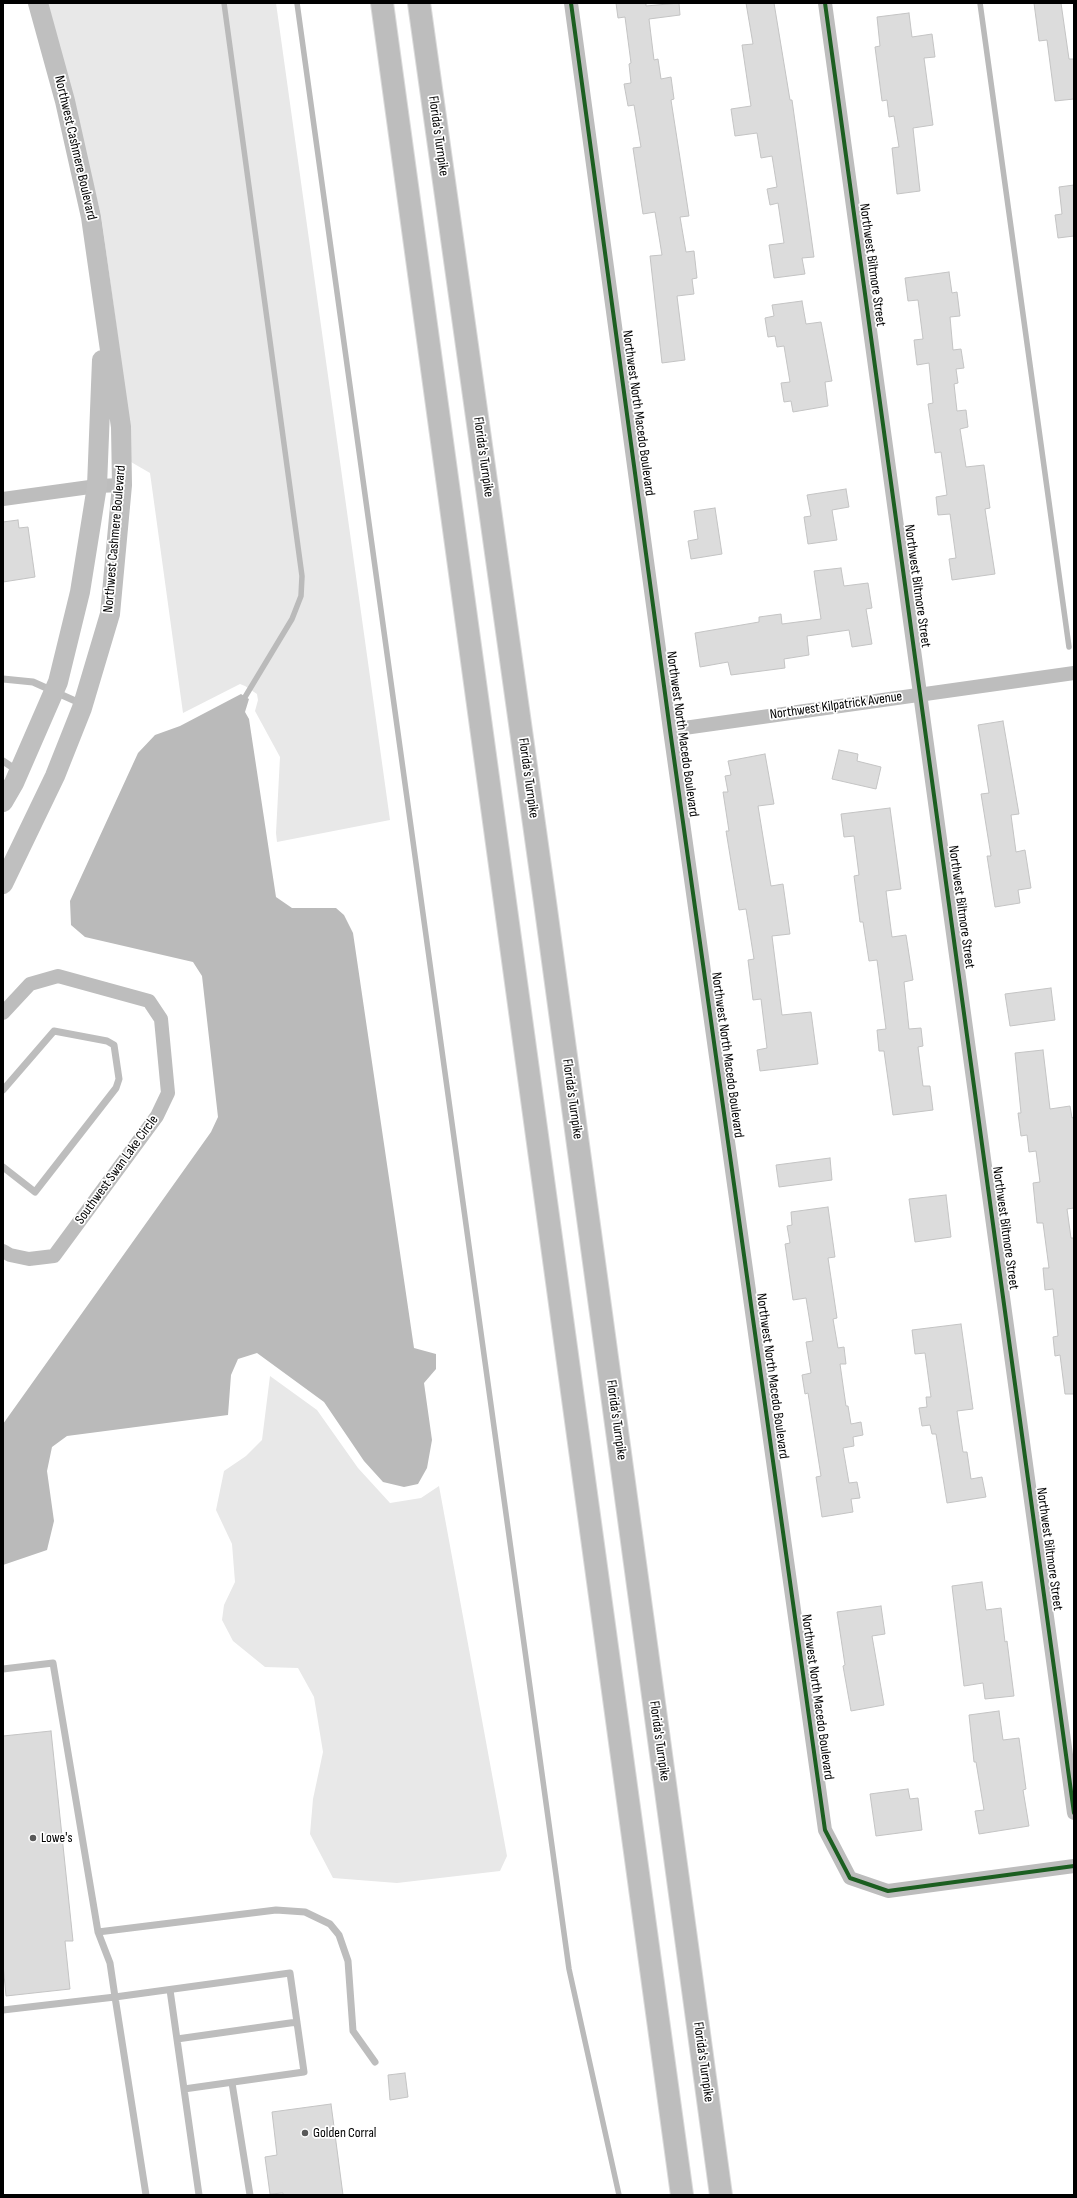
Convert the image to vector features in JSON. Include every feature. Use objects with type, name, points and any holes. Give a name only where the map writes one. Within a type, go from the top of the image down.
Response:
[{"type":"highway","points":[[382,3],[682,2195]]},
{"type":"highway","name":"Florida's Turnpike","points":[[419,3],[547,918],[721,2195]]},
{"type":"street","name":"Northwest Cashmere Boulevard","points":[[3,884],[55,776],[83,704],[110,614],[122,485],[121,427],[92,217],[65,101],[38,3]]},
{"type":"street","name":"Northwest North Macedo Boulevard","points":[[571,3],[670,730],[825,1830],[850,1878],[888,1891],[1074,1866]]},
{"type":"street","name":"Northwest Biltmore Street","points":[[825,3],[1074,1814]]},
{"type":"street","name":"Northwest Cashmere Boulevard","points":[[3,802],[11,766],[54,692],[58,682],[80,592],[97,486],[102,365],[99,317],[103,295]]},
{"type":"street","points":[[3,499],[97,486],[122,485]]},
{"type":"street","name":"Northwest Kilpatrick Avenue","points":[[670,730],[921,693],[1074,673]]},
{"type":"street","name":"Southwest Swan Lake Circle","points":[[3,1013],[30,984],[58,976],[149,1001],[161,1019],[168,1093],[157,1116],[54,1256],[29,1259],[10,1255],[3,1251]]},
{"type":"lane","points":[[3,679],[33,682],[83,704]]},
{"type":"lane","points":[[3,1090],[54,1031],[107,1041],[114,1045],[119,1079],[116,1088],[35,1192],[3,1167]]},
{"type":"lane","points":[[3,1669],[53,1663],[98,1932],[110,1963],[146,2195]]},
{"type":"lane","points":[[98,1932],[276,1910],[305,1912],[330,1924],[339,1935],[348,1961],[352,2031],[375,2062]]},
{"type":"lane","points":[[3,2010],[170,1990],[290,1973],[304,2072],[184,2089]]},
{"type":"lane","points":[[170,1990],[199,2195]]},
{"type":"lane","points":[[177,2039],[297,2022]]},
{"type":"lane","points":[[232,2083],[250,2195]]},
{"type":"shaded area","points":[[48,3],[276,3],[390,820],[277,842],[276,833],[280,757],[255,711],[258,700],[257,694],[240,684],[183,713],[150,473],[131,462],[130,426],[101,215]]},
{"type":"shaded area","points":[[241,694],[249,699],[245,712],[249,719],[276,897],[292,908],[336,908],[344,915],[353,933],[414,1348],[436,1354],[436,1369],[424,1383],[432,1440],[427,1468],[418,1484],[404,1487],[383,1482],[364,1461],[324,1402],[257,1353],[238,1359],[231,1375],[228,1415],[67,1436],[52,1447],[47,1471],[54,1521],[47,1550],[3,1565],[3,1424],[211,1132],[218,1117],[202,976],[193,962],[85,937],[71,925],[70,901],[138,753],[155,735],[180,726]]},
{"type":"shaded area","points":[[270,1376],[317,1410],[358,1468],[390,1503],[421,1498],[439,1486],[507,1856],[500,1871],[397,1883],[333,1878],[310,1834],[313,1799],[323,1752],[314,1697],[298,1668],[265,1667],[233,1641],[222,1620],[224,1605],[235,1582],[232,1544],[216,1510],[224,1471],[246,1456],[262,1440]]},
{"type":"building","points":[[616,3],[646,3],[646,6],[679,3],[680,15],[649,19],[654,60],[658,59],[661,79],[671,77],[674,99],[671,100],[689,216],[680,217],[686,252],[694,251],[697,278],[692,279],[694,294],[677,296],[685,360],[662,363],[650,256],[662,255],[655,212],[643,214],[633,148],[641,147],[634,105],[628,106],[624,84],[631,83],[629,64],[631,63],[625,17],[618,18]]},
{"type":"building","points":[[746,3],[774,3],[790,100],[792,100],[814,257],[802,258],[805,274],[774,278],[769,245],[784,243],[778,203],[770,205],[767,189],[777,187],[772,156],[761,158],[757,133],[735,136],[731,109],[751,106],[742,45],[753,44]]},
{"type":"building","points":[[1034,3],[1061,3],[1069,59],[1074,59],[1074,99],[1055,101],[1047,40],[1039,41]]},
{"type":"building","points":[[909,13],[912,37],[932,34],[935,57],[924,58],[933,125],[913,128],[920,191],[897,194],[892,148],[899,147],[894,116],[889,117],[887,100],[882,101],[875,47],[880,46],[877,17]]},
{"type":"building","points":[[1074,185],[1074,236],[1058,238],[1055,215],[1062,214],[1059,187]]},
{"type":"building","points":[[949,272],[952,293],[957,292],[960,316],[950,317],[953,350],[961,349],[964,368],[956,369],[958,383],[954,384],[957,411],[966,410],[968,427],[960,429],[966,467],[984,465],[990,508],[985,509],[995,574],[952,580],[949,559],[956,558],[950,514],[938,515],[936,497],[947,495],[941,452],[935,453],[928,404],[933,403],[929,363],[917,365],[914,340],[923,339],[918,300],[908,301],[905,278]]},
{"type":"building","points":[[802,301],[806,324],[821,322],[832,381],[825,382],[828,406],[793,412],[791,401],[784,402],[781,383],[790,382],[784,346],[777,347],[775,336],[768,337],[765,318],[774,316],[772,305]]},
{"type":"building","points":[[846,489],[849,507],[832,510],[837,540],[808,544],[804,517],[811,516],[807,495]]},
{"type":"building","points":[[715,508],[722,554],[691,559],[688,541],[698,539],[694,511]]},
{"type":"building","points":[[18,520],[19,528],[28,527],[35,577],[3,582],[3,522]]},
{"type":"building","points":[[841,568],[844,586],[868,583],[872,608],[866,609],[872,644],[852,647],[849,630],[807,636],[809,655],[784,659],[785,668],[731,675],[728,662],[700,667],[695,633],[759,622],[759,617],[781,614],[782,624],[821,619],[814,571]]},
{"type":"building","points":[[1003,721],[1019,814],[1011,815],[1016,852],[1025,850],[1031,888],[1018,890],[1020,903],[995,907],[987,856],[991,856],[981,794],[989,793],[978,725]]},
{"type":"building","points":[[839,750],[858,754],[857,761],[881,767],[876,789],[832,779]]},
{"type":"building","points":[[765,754],[774,804],[758,806],[771,886],[783,884],[790,934],[772,936],[782,1015],[811,1012],[818,1064],[760,1071],[757,1050],[767,1048],[761,999],[753,1000],[748,960],[754,959],[746,909],[739,910],[726,831],[729,831],[723,792],[728,792],[725,776],[731,775],[728,761]]},
{"type":"building","points":[[890,808],[901,889],[886,891],[892,937],[906,935],[913,980],[904,982],[909,1029],[921,1028],[923,1046],[918,1047],[923,1086],[930,1086],[933,1110],[893,1115],[884,1051],[879,1051],[877,1030],[886,1029],[877,960],[869,961],[863,922],[860,922],[854,876],[859,875],[854,836],[844,837],[841,814]]},
{"type":"building","points":[[1051,988],[1055,1020],[1010,1026],[1005,994]]},
{"type":"building","points":[[1043,1050],[1050,1109],[1070,1106],[1072,1118],[1074,1117],[1074,1208],[1067,1209],[1071,1238],[1074,1238],[1074,1394],[1065,1394],[1060,1355],[1055,1356],[1053,1337],[1058,1336],[1053,1289],[1045,1290],[1043,1268],[1049,1268],[1043,1223],[1037,1223],[1033,1183],[1040,1182],[1036,1151],[1029,1152],[1027,1135],[1021,1136],[1018,1113],[1021,1113],[1015,1053]]},
{"type":"building","points":[[830,1158],[832,1180],[779,1187],[776,1165]]},
{"type":"building","points":[[946,1195],[951,1237],[915,1242],[909,1199]]},
{"type":"building","points":[[828,1207],[835,1257],[828,1258],[837,1318],[833,1319],[838,1348],[844,1347],[846,1364],[840,1364],[846,1406],[848,1406],[851,1424],[861,1422],[863,1435],[853,1437],[854,1446],[843,1448],[849,1483],[857,1482],[860,1498],[851,1499],[853,1512],[822,1517],[816,1477],[821,1476],[808,1393],[805,1394],[802,1375],[811,1373],[806,1342],[813,1341],[806,1298],[793,1300],[785,1244],[790,1243],[787,1226],[792,1225],[791,1212]]},
{"type":"building","points":[[961,1324],[973,1409],[957,1411],[963,1452],[967,1452],[971,1479],[982,1477],[986,1497],[947,1503],[936,1434],[932,1434],[930,1425],[922,1426],[919,1408],[927,1407],[926,1397],[931,1397],[925,1353],[915,1354],[912,1330]]},
{"type":"building","points":[[982,1582],[986,1610],[1001,1608],[1014,1696],[985,1699],[983,1683],[964,1686],[952,1586]]},
{"type":"building","points":[[881,1606],[885,1634],[872,1636],[884,1705],[851,1711],[843,1666],[845,1665],[837,1612]]},
{"type":"building","points":[[999,1711],[1003,1740],[1019,1738],[1026,1789],[1023,1790],[1029,1826],[979,1834],[975,1811],[984,1810],[976,1762],[974,1762],[969,1715]]},
{"type":"building","name":"Lowe's","points":[[51,1731],[73,1941],[65,1941],[70,1989],[6,1996],[3,1964],[3,1736]]},
{"type":"building","points":[[908,1789],[910,1799],[918,1798],[922,1830],[876,1836],[870,1794]]},
{"type":"building","points":[[405,2073],[408,2097],[390,2100],[388,2075]]},
{"type":"building","name":"Golden Corral","points":[[331,2104],[343,2195],[270,2194],[265,2157],[277,2155],[272,2112]]},
{"type":"waterway","points":[[224,3],[302,576],[301,596],[292,619],[245,697]]},
{"type":"waterway","points":[[297,3],[569,1969],[619,2195]]},
{"type":"waterway","points":[[980,3],[1069,647]]},
{"type":"cycle path","points":[[571,3],[670,730],[825,1830],[850,1878],[888,1891],[1074,1866]]},
{"type":"cycle path","points":[[825,3],[1074,1813]]},
{"type":"place","name":"Lowe's","points":[[33,1838]]},
{"type":"place","name":"Golden Corral","points":[[305,2133]]}]
